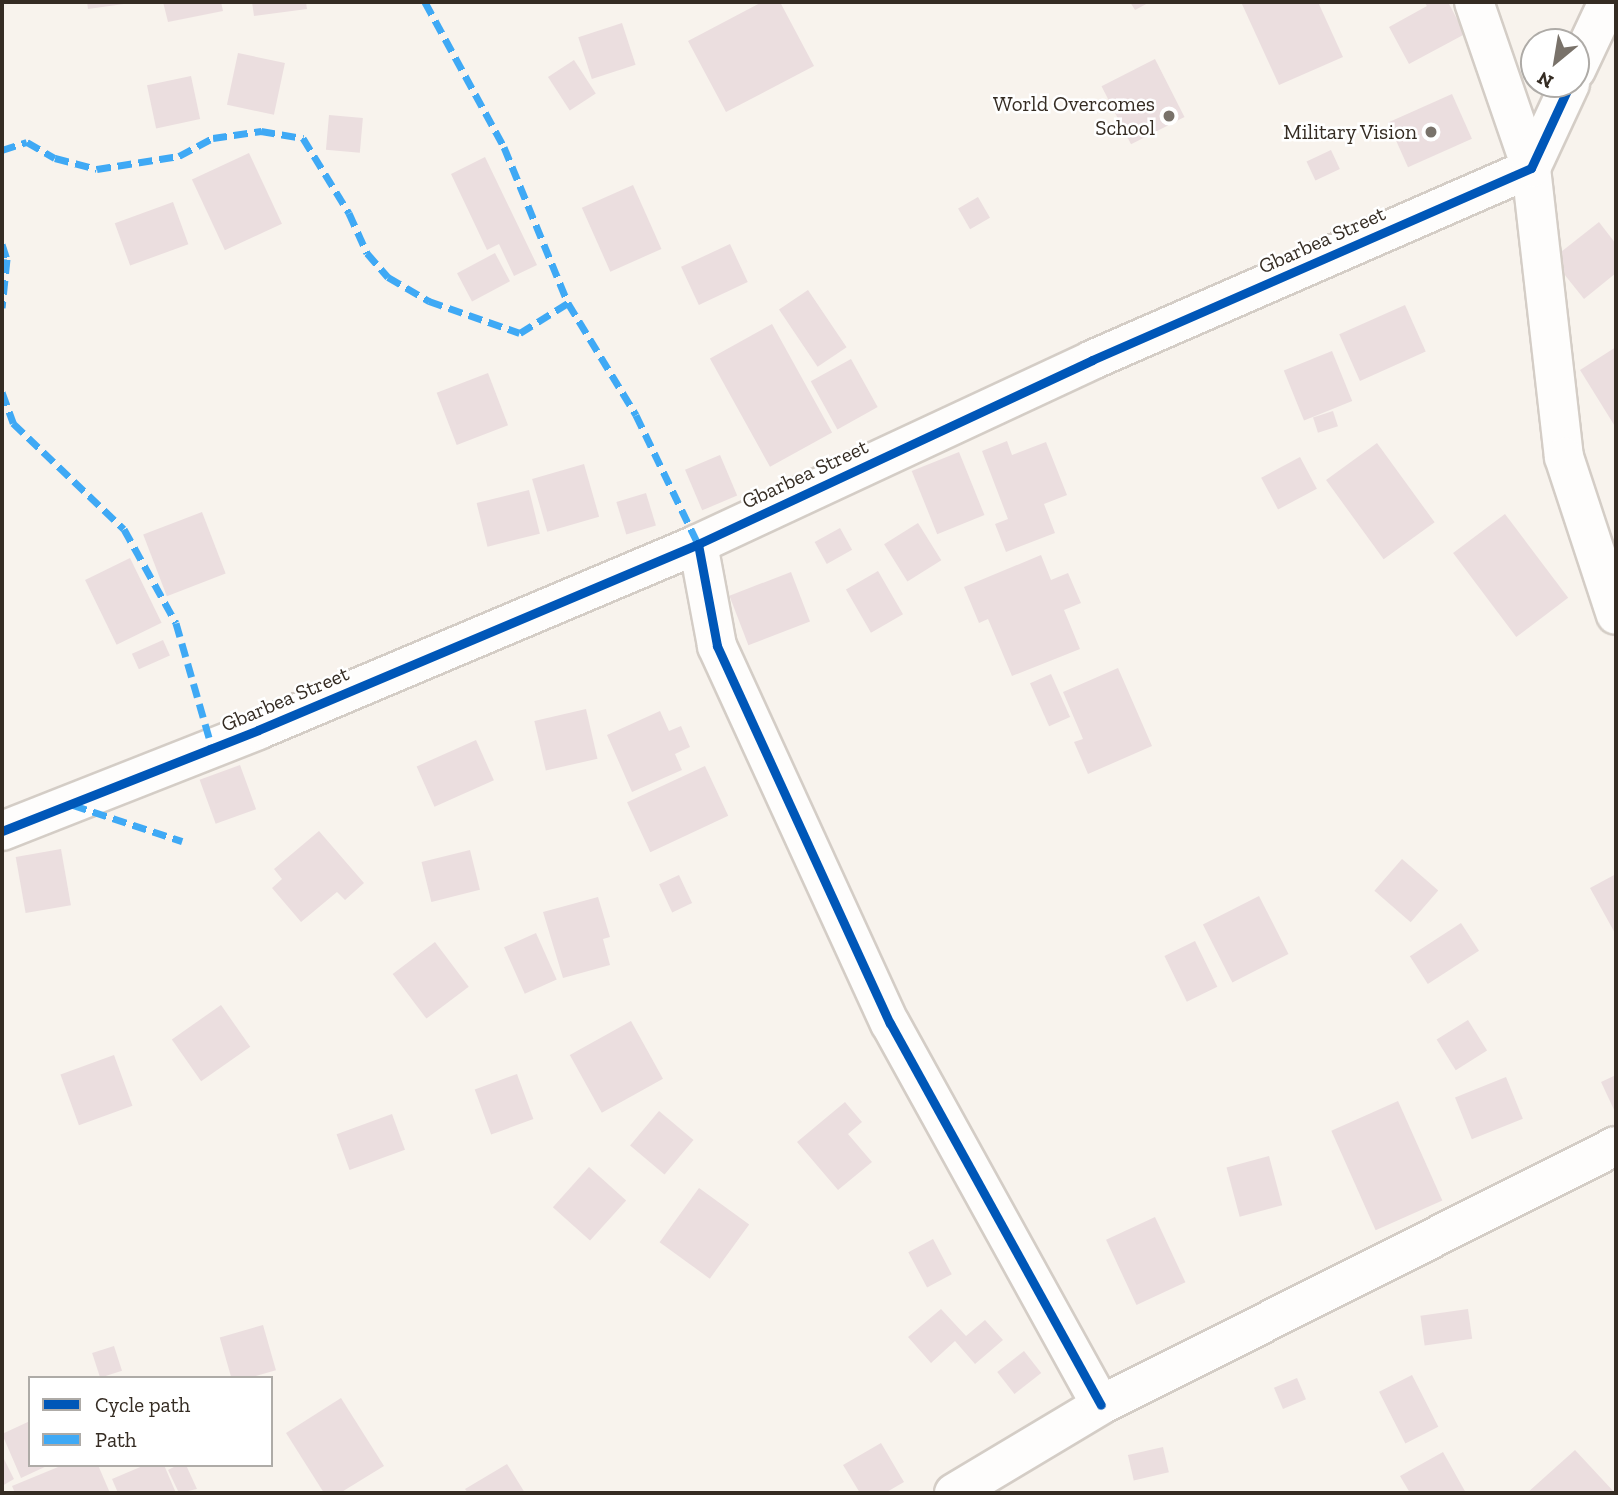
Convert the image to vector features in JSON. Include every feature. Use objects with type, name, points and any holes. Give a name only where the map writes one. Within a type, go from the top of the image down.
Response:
[{"type":"street","points":[[1474,2],[1531,168],[1564,457],[1616,615]]},
{"type":"street","points":[[1590,40],[1608,2]]},
{"type":"street","points":[[1531,168],[1564,98]]},
{"type":"street","name":"Gbarbea Street","points":[[2,831],[258,730],[698,544],[1092,360],[1531,168]]},
{"type":"street","points":[[698,544],[717,646],[890,1023],[1101,1405]]},
{"type":"street","points":[[954,1493],[1101,1405],[1616,1146]]},
{"type":"building","points":[[87,2],[131,2],[131,3],[88,9]]},
{"type":"building","points":[[163,2],[221,2],[223,11],[168,22]]},
{"type":"building","points":[[252,2],[306,2],[307,9],[254,16]]},
{"type":"building","points":[[762,2],[780,2],[814,66],[726,112],[688,41]]},
{"type":"building","points":[[1130,2],[1150,2],[1135,10]]},
{"type":"building","points":[[1241,2],[1318,2],[1343,57],[1279,85]]},
{"type":"building","points":[[1424,2],[1448,2],[1465,34],[1409,64],[1389,27],[1427,6]]},
{"type":"building","points":[[622,23],[636,65],[592,79],[578,37]]},
{"type":"building","points":[[238,53],[285,63],[274,115],[227,105]]},
{"type":"building","points":[[1155,59],[1185,117],[1131,144],[1102,86]]},
{"type":"building","points":[[574,60],[596,94],[570,110],[548,77]]},
{"type":"building","points":[[191,76],[200,119],[156,128],[147,85]]},
{"type":"building","name":"Military Vision","points":[[1452,94],[1472,139],[1408,167],[1388,122]]},
{"type":"building","points":[[329,115],[363,118],[360,153],[326,150]]},
{"type":"building","points":[[1331,150],[1340,169],[1315,180],[1307,161]]},
{"type":"building","points":[[249,153],[282,224],[225,250],[192,180]]},
{"type":"building","points":[[485,157],[537,265],[514,276],[499,244],[487,250],[451,174]]},
{"type":"building","points":[[633,185],[661,249],[610,272],[582,208]]},
{"type":"building","points":[[978,197],[990,218],[970,229],[958,208]]},
{"type":"building","points":[[173,202],[188,244],[130,265],[115,223]]},
{"type":"building","points":[[1599,222],[1616,244],[1616,273],[1584,299],[1552,259]]},
{"type":"building","points":[[730,244],[748,282],[699,305],[681,267]]},
{"type":"building","points":[[495,253],[510,281],[472,301],[457,273]]},
{"type":"building","points":[[808,290],[847,347],[818,367],[779,310]]},
{"type":"building","points":[[1405,305],[1426,352],[1360,381],[1339,334]]},
{"type":"building","points":[[772,324],[832,432],[770,467],[710,358]]},
{"type":"building","points":[[1616,347],[1616,428],[1580,370]]},
{"type":"building","points":[[1332,351],[1352,401],[1304,421],[1284,370]]},
{"type":"building","points":[[851,359],[878,407],[837,429],[811,381]]},
{"type":"building","points":[[488,373],[508,425],[457,445],[437,393]]},
{"type":"building","points":[[1333,411],[1338,426],[1318,433],[1313,417]]},
{"type":"building","points":[[1007,441],[1012,455],[1046,442],[1067,495],[1044,504],[1055,533],[1006,552],[995,524],[1008,519],[982,451]]},
{"type":"building","points":[[1377,443],[1435,522],[1384,559],[1326,480]]},
{"type":"building","points":[[959,452],[984,515],[937,534],[912,471]]},
{"type":"building","points":[[720,455],[737,496],[702,510],[685,470]]},
{"type":"building","points":[[1300,457],[1317,489],[1278,509],[1261,478]]},
{"type":"building","points":[[584,464],[599,517],[547,532],[532,479]]},
{"type":"building","points":[[529,490],[540,534],[487,547],[477,503]]},
{"type":"building","points":[[646,493],[656,526],[626,535],[616,502]]},
{"type":"building","points":[[202,512],[226,574],[167,596],[143,535]]},
{"type":"building","points":[[1505,514],[1568,598],[1516,637],[1453,553]]},
{"type":"building","points":[[918,523],[941,560],[907,582],[884,544]]},
{"type":"building","points":[[840,528],[852,550],[827,564],[815,542]]},
{"type":"building","points":[[1041,555],[1051,580],[1068,573],[1081,603],[1064,610],[1080,649],[1012,676],[988,619],[979,623],[964,587]]},
{"type":"building","points":[[130,558],[162,623],[117,645],[85,580]]},
{"type":"building","points":[[878,571],[903,614],[871,633],[846,590]]},
{"type":"building","points":[[791,572],[810,621],[748,645],[729,596]]},
{"type":"building","points":[[163,640],[170,656],[139,669],[132,654]]},
{"type":"building","points":[[1118,668],[1152,746],[1088,774],[1074,742],[1083,739],[1063,692]]},
{"type":"building","points":[[1051,674],[1070,717],[1049,726],[1030,683]]},
{"type":"building","points":[[586,709],[597,759],[546,771],[534,721]]},
{"type":"building","points":[[660,711],[669,731],[681,726],[690,747],[675,754],[682,770],[632,792],[607,735]]},
{"type":"building","points":[[476,740],[494,780],[435,807],[417,766]]},
{"type":"building","points":[[240,765],[256,809],[216,824],[200,780]]},
{"type":"building","points":[[705,766],[728,816],[650,852],[627,802]]},
{"type":"building","points":[[319,831],[364,883],[345,900],[337,892],[301,922],[272,888],[282,879],[274,869]]},
{"type":"building","points":[[61,849],[71,905],[26,913],[16,857]]},
{"type":"building","points":[[470,850],[480,890],[431,902],[421,862]]},
{"type":"building","points":[[1402,859],[1438,890],[1411,922],[1374,891]]},
{"type":"building","points":[[1616,874],[1616,935],[1590,888]]},
{"type":"building","points":[[679,875],[692,903],[672,912],[659,884]]},
{"type":"building","points":[[1259,896],[1289,954],[1232,983],[1203,925]]},
{"type":"building","points":[[598,897],[610,937],[603,939],[610,965],[563,978],[543,912]]},
{"type":"building","points":[[1461,923],[1479,951],[1428,984],[1410,956]]},
{"type":"building","points":[[536,933],[557,980],[525,994],[504,947]]},
{"type":"building","points":[[1195,941],[1217,987],[1187,1002],[1164,956]]},
{"type":"building","points":[[435,942],[469,987],[426,1019],[393,974]]},
{"type":"building","points":[[221,1005],[250,1047],[201,1081],[172,1039]]},
{"type":"building","points":[[1468,1020],[1487,1051],[1456,1070],[1437,1040]]},
{"type":"building","points":[[631,1021],[663,1079],[602,1113],[570,1055]]},
{"type":"building","points":[[114,1055],[132,1106],[79,1125],[60,1074]]},
{"type":"building","points":[[517,1074],[533,1119],[491,1134],[475,1089]]},
{"type":"building","points":[[1616,1075],[1616,1114],[1601,1082]]},
{"type":"building","points":[[1506,1077],[1523,1119],[1472,1139],[1455,1098]]},
{"type":"building","points":[[1398,1101],[1442,1201],[1376,1230],[1331,1131]]},
{"type":"building","points":[[845,1102],[862,1122],[848,1134],[872,1162],[838,1190],[797,1142]]},
{"type":"building","points":[[659,1111],[693,1140],[665,1174],[630,1145]]},
{"type":"building","points":[[392,1114],[405,1150],[350,1170],[337,1134]]},
{"type":"building","points":[[1269,1156],[1282,1205],[1240,1217],[1226,1167]]},
{"type":"building","points":[[589,1167],[626,1200],[590,1241],[553,1207]]},
{"type":"building","points":[[699,1188],[749,1224],[710,1279],[660,1242]]},
{"type":"building","points":[[1155,1217],[1185,1282],[1136,1305],[1106,1240]]},
{"type":"building","points":[[933,1239],[952,1274],[927,1287],[908,1252]]},
{"type":"building","points":[[941,1309],[966,1336],[985,1320],[1003,1340],[975,1364],[955,1341],[931,1363],[908,1337]]},
{"type":"building","points":[[1468,1309],[1472,1339],[1425,1345],[1420,1316]]},
{"type":"building","points":[[263,1325],[276,1370],[256,1376],[231,1376],[220,1337]]},
{"type":"building","points":[[114,1346],[122,1371],[100,1376],[92,1353]]},
{"type":"building","points":[[1024,1351],[1041,1373],[1014,1394],[997,1372]]},
{"type":"building","points":[[1412,1375],[1438,1427],[1405,1443],[1379,1392]]},
{"type":"building","points":[[1297,1378],[1306,1399],[1283,1409],[1274,1388]]},
{"type":"building","points":[[341,1398],[384,1466],[340,1493],[324,1493],[286,1433]]},
{"type":"building","points":[[28,1422],[28,1467],[45,1467],[21,1478],[2,1434]]},
{"type":"building","points":[[881,1443],[904,1482],[885,1493],[860,1493],[843,1465]]},
{"type":"building","points":[[1163,1447],[1169,1472],[1134,1480],[1128,1455]]},
{"type":"building","points":[[1575,1450],[1615,1493],[1527,1493]]},
{"type":"building","points":[[1443,1452],[1466,1493],[1410,1493],[1400,1476]]},
{"type":"building","points":[[2,1455],[14,1479],[2,1486]]},
{"type":"building","points":[[507,1464],[525,1493],[468,1493],[465,1489]]},
{"type":"building","points":[[58,1467],[99,1467],[110,1493],[15,1493],[12,1486]]},
{"type":"building","points":[[140,1467],[165,1467],[176,1493],[118,1493],[112,1479]]},
{"type":"building","points":[[187,1467],[197,1489],[179,1493],[168,1470]]},
{"type":"marked path","points":[[425,2],[504,147],[568,303],[636,415],[698,544]]},
{"type":"marked path","points":[[2,150],[27,142],[55,158],[97,169],[179,156],[213,138],[261,131],[303,138],[349,213],[367,253],[388,277],[429,301],[520,333],[568,303]]},
{"type":"marked path","points":[[2,244],[7,259],[2,308]]},
{"type":"marked path","points":[[2,392],[13,423],[124,529],[176,623],[212,748]]},
{"type":"marked path","points":[[73,805],[182,841]]},
{"type":"cycle path","points":[[2,831],[258,730],[698,544],[1092,360],[1531,168],[1564,98]]},
{"type":"cycle path","points":[[698,544],[717,646],[890,1023],[1101,1405]]},
{"type":"place","name":"World Overcomes School","points":[[1169,116]]},
{"type":"place","name":"Military Vision","points":[[1431,132]]}]
